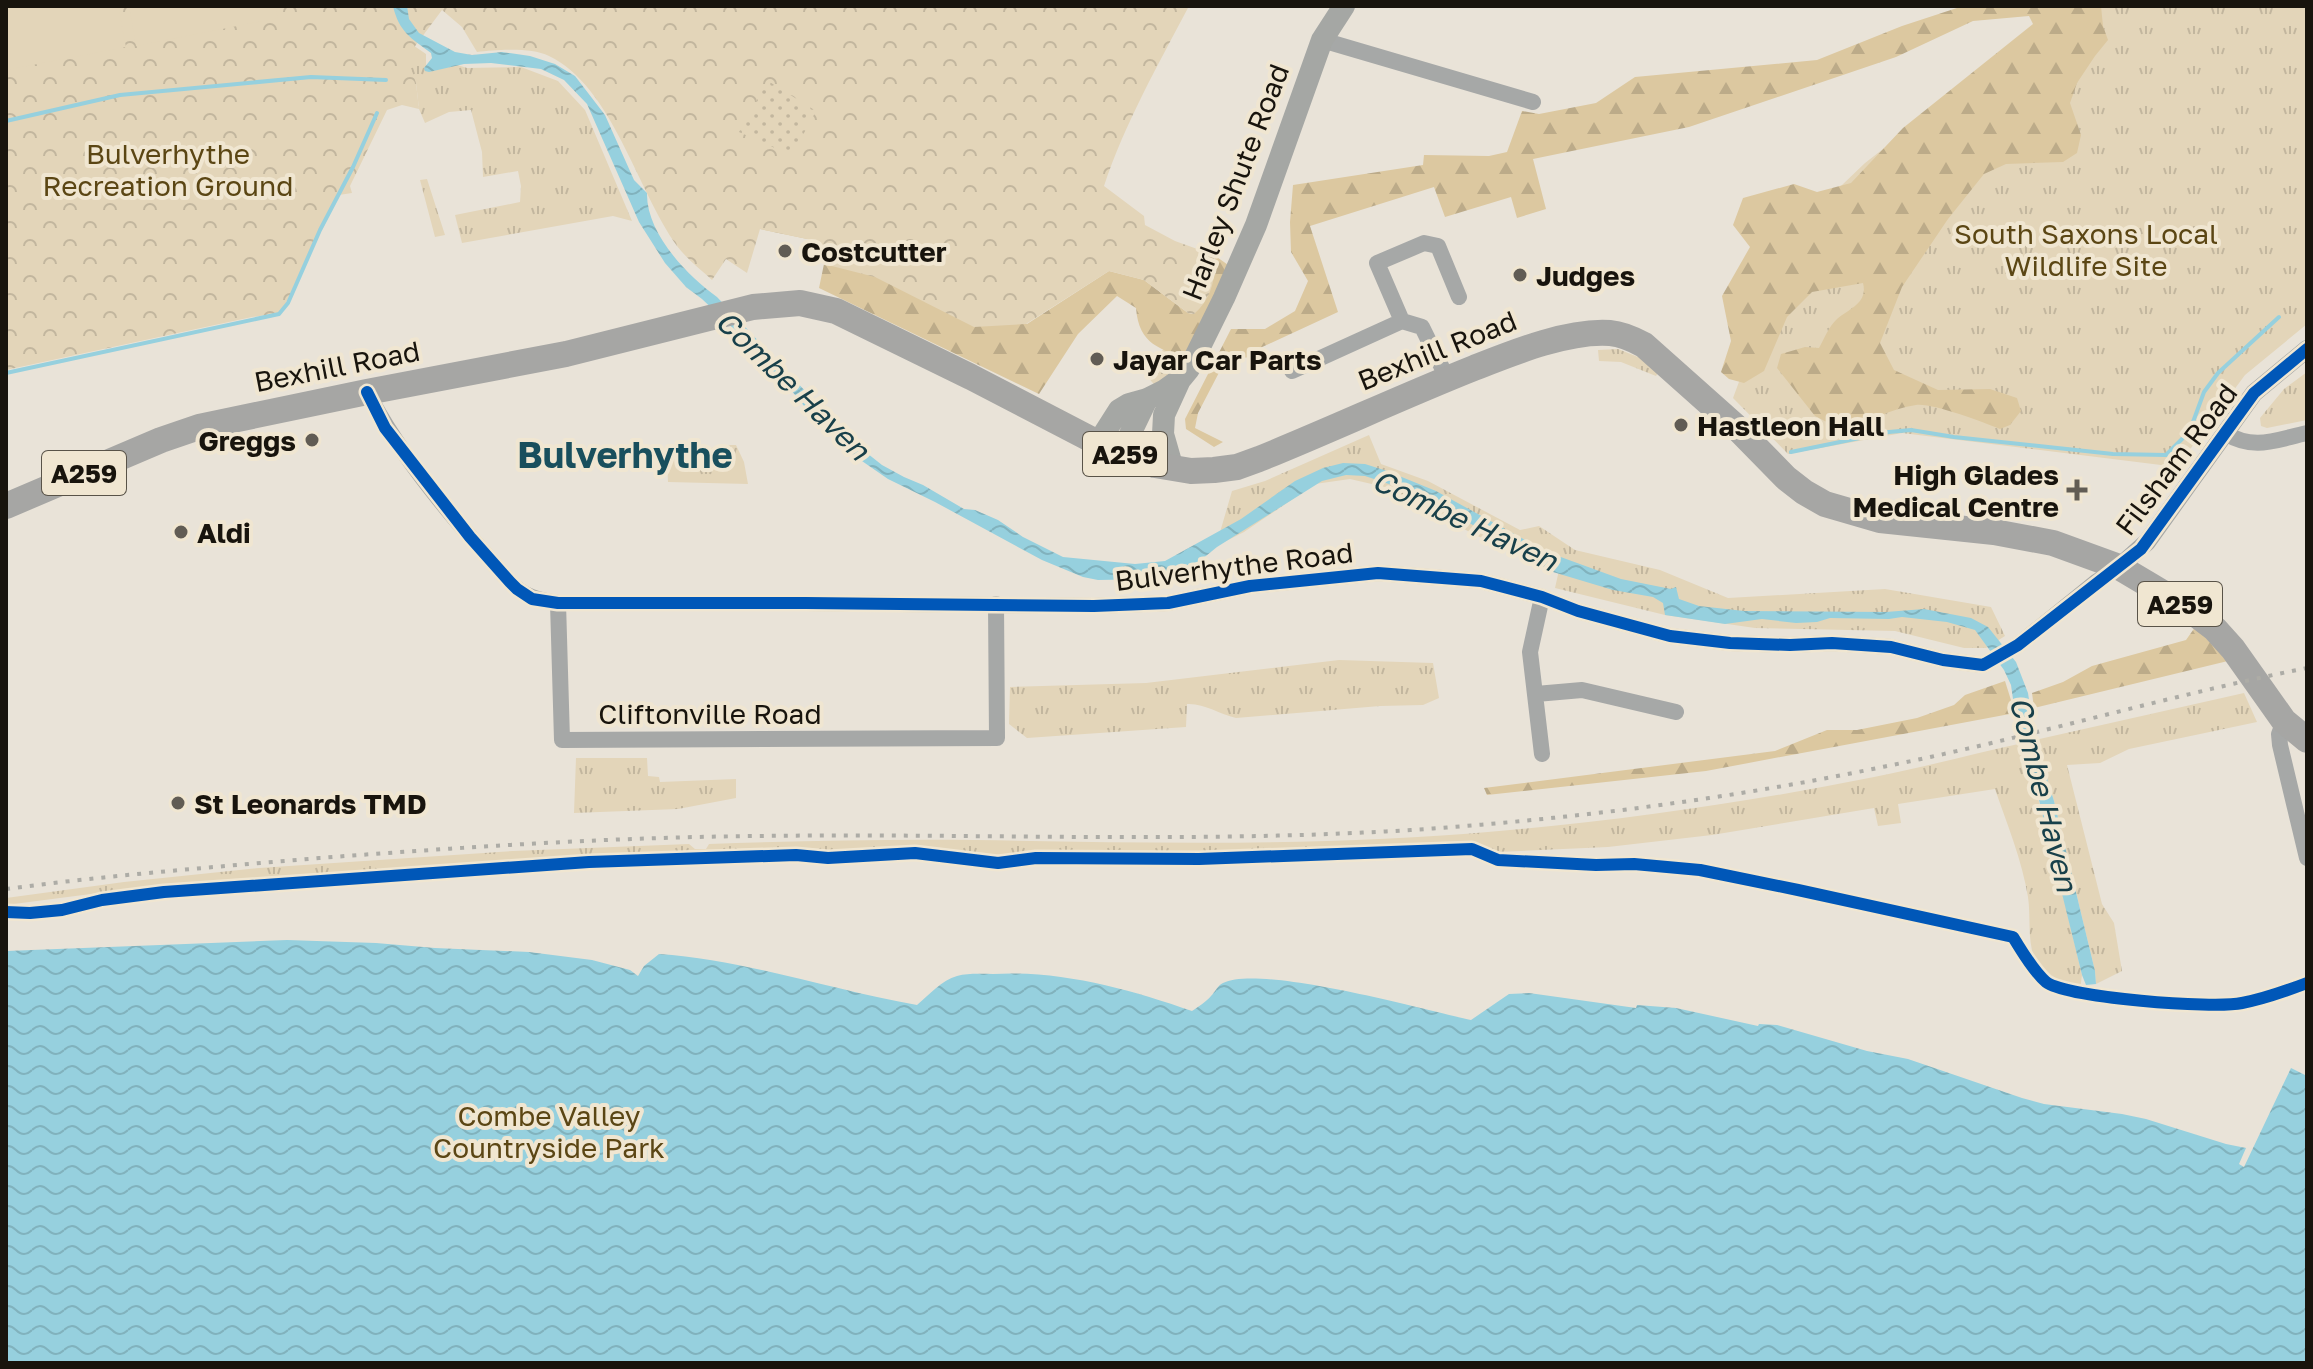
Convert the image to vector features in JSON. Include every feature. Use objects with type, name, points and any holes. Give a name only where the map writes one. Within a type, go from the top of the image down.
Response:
[{"type":"highway","name":"Bexhill Road","points":[[6,506],[199,427],[566,354],[735,311],[776,304],[800,303],[836,311],[1110,448],[1173,469],[1203,471],[1237,467],[1290,447],[1447,378],[1546,341],[1600,333],[1629,337],[1644,345],[1670,366],[1786,478],[1825,504],[1880,520],[2053,543],[2119,567],[2186,607],[2215,629],[2233,649],[2284,721],[2307,740]]},
{"type":"main road","name":"Harley Shute Road","points":[[1173,469],[1162,426],[1164,415],[1218,311],[1256,225],[1322,40],[1344,6]]},
{"type":"main road","name":"Harley Shute Road","points":[[1110,448],[1119,410],[1147,399],[1180,380]]},
{"type":"street","points":[[1322,40],[1533,102]]},
{"type":"street","points":[[1402,321],[1377,263],[1424,243],[1438,246],[1459,297]]},
{"type":"street","points":[[1292,371],[1402,321],[1422,327],[1447,378]]},
{"type":"street","name":"Filsham Road","points":[[2119,567],[2147,542],[2254,393],[2307,349]]},
{"type":"street","name":"Bulverhythe Road","points":[[367,392],[385,428],[500,571],[532,599],[558,603],[1094,606],[1168,603],[1250,586],[1378,573],[1481,581],[1670,636],[1730,643],[1832,643],[1891,647],[1943,660],[1983,665],[2018,645],[2119,567]]},
{"type":"street","points":[[2225,433],[2238,442],[2253,444],[2307,433]]},
{"type":"street","points":[[1542,597],[1530,652],[1542,754]]},
{"type":"street","name":"Cliftonville Road","points":[[558,603],[562,740],[997,738],[996,604]]},
{"type":"street","points":[[1536,694],[1582,690],[1676,712]]},
{"type":"street","points":[[2284,721],[2279,734],[2280,745],[2307,858]]},
{"type":"green space","name":"Bulverhythe Recreation Ground","points":[[6,6],[1189,6],[1132,117],[1104,186],[1144,216],[1145,225],[1175,241],[1214,255],[1215,271],[1209,295],[1194,314],[1188,313],[1144,280],[1109,271],[1026,324],[974,327],[875,277],[824,264],[812,240],[760,229],[747,273],[726,259],[712,280],[677,246],[607,115],[571,70],[549,56],[533,51],[477,52],[462,27],[442,10],[407,57],[416,83],[419,109],[402,105],[387,110],[350,186],[352,193],[339,195],[281,313],[6,370]]},
{"type":"green space","points":[[6,6],[118,6],[126,47],[6,70]]},
{"type":"green space","points":[[129,6],[275,6],[278,18],[136,46]]},
{"type":"green space","points":[[1963,6],[2101,6],[2108,40],[2077,83],[2070,103],[2081,135],[2077,153],[2063,162],[2006,164],[1984,174],[1948,219],[1902,287],[1880,343],[1894,370],[1938,390],[1990,389],[2017,398],[2021,411],[2010,425],[2000,429],[1945,410],[1916,405],[1898,409],[1846,432],[1815,416],[1777,368],[1781,354],[1805,347],[1819,348],[1834,322],[1863,296],[1863,283],[1812,292],[1787,317],[1764,371],[1744,383],[1729,379],[1721,372],[1731,341],[1722,296],[1750,247],[1733,225],[1743,198],[1794,184],[1817,192],[1851,183],[1903,128],[2033,24],[2029,16],[1973,21],[1896,57],[1689,127],[1533,159],[1546,209],[1517,218],[1511,197],[1445,217],[1434,187],[1310,226],[1338,312],[1260,348],[1262,357],[1225,361],[1198,413],[1195,428],[1223,442],[1214,447],[1186,429],[1185,419],[1231,329],[1265,329],[1295,311],[1308,281],[1291,252],[1293,185],[1423,165],[1424,155],[1489,156],[1507,152],[1522,111],[1539,114],[1596,103],[1635,77],[1817,60],[1902,26]]},
{"type":"green space","name":"South Saxons Local Wildlife Site","points":[[2064,6],[2307,6],[2307,324],[2245,375],[2177,467],[1902,433],[1788,454],[1733,398],[1795,230],[1865,163]]},
{"type":"green space","points":[[404,39],[426,54],[426,66],[430,71],[448,62],[467,68],[521,67],[558,81],[585,110],[632,221],[613,216],[462,243],[455,215],[520,202],[518,171],[483,177],[482,152],[471,110],[449,112],[425,123],[419,109],[416,83],[6,98]]},
{"type":"green space","points":[[768,81],[816,111],[798,152],[777,149],[739,132]]},
{"type":"green space","points":[[427,179],[445,235],[435,237],[420,180]]},
{"type":"green space","points":[[761,219],[1027,324],[1109,271],[1144,280],[1188,313],[1194,314],[1216,272],[1214,255],[1231,267],[1190,362],[1146,338],[1136,308],[1117,296],[1078,334],[1039,394],[819,288],[824,264],[812,240],[760,229]]},
{"type":"green space","points":[[1164,349],[1190,362],[1155,385],[1148,375],[1149,366]]},
{"type":"green space","points":[[1618,349],[1643,359],[1658,373],[1656,376],[1621,362],[1599,361],[1598,350]]},
{"type":"green space","points":[[2307,372],[2307,420],[2267,428],[2261,426],[2260,418],[2284,389]]},
{"type":"green space","points":[[1369,435],[1381,464],[1428,481],[1520,530],[1539,526],[1575,550],[1660,570],[1728,598],[1885,589],[1991,607],[2005,636],[1986,648],[1964,648],[1895,631],[1755,628],[1665,615],[1555,588],[1559,570],[1475,535],[1389,488],[1350,479],[1315,484],[1244,532],[1216,546],[1232,491],[1265,481]]},
{"type":"green space","points":[[722,445],[736,445],[744,462],[748,484],[668,482],[667,461]]},
{"type":"green space","points":[[2198,623],[2232,660],[2034,708],[2032,693],[2063,682],[2092,666],[2186,640]]},
{"type":"green space","points":[[1339,660],[1433,663],[1439,698],[1423,705],[1236,718],[1187,704],[1186,727],[1027,738],[1009,724],[1010,687],[1146,683]]},
{"type":"green space","points":[[2005,681],[2015,713],[1706,771],[1487,795],[1484,788],[1775,751],[1827,730],[1857,730],[1917,718],[1954,705],[1965,695]]},
{"type":"green space","points":[[2244,693],[2257,722],[2129,749],[2100,763],[2067,765],[2102,904],[2114,923],[2122,971],[2096,984],[2054,801],[2035,740]]},
{"type":"green space","points":[[2023,743],[2082,975],[2080,990],[2053,980],[2035,960],[2025,883],[1995,789],[1898,804],[1901,823],[1878,826],[1874,808],[1712,835],[1608,847],[1499,852],[1469,845],[1030,852],[996,858],[967,851],[850,849],[830,854],[794,849],[556,859],[91,894],[6,905],[6,898],[124,882],[259,868],[513,851],[689,844],[695,849],[706,849],[709,844],[875,840],[1303,842],[1499,831],[1734,802],[1893,773]]},
{"type":"green space","points":[[576,758],[647,758],[648,776],[659,777],[660,782],[736,779],[736,798],[678,809],[574,813]]},
{"type":"water","name":"Combe Haven","points":[[393,6],[407,6],[409,19],[419,33],[455,52],[472,55],[502,52],[530,56],[555,64],[575,76],[605,115],[634,180],[647,193],[653,223],[670,251],[853,442],[882,465],[964,509],[975,510],[998,520],[1023,537],[1063,557],[1135,564],[1165,561],[1241,519],[1295,481],[1343,463],[1365,464],[1436,491],[1547,552],[1621,579],[1671,589],[1676,587],[1679,599],[1699,606],[1744,611],[1886,612],[1924,609],[1971,618],[1988,627],[2016,662],[2028,693],[2035,740],[2054,801],[2096,984],[2086,985],[2082,975],[2015,713],[2011,685],[1975,630],[1947,622],[1902,617],[1830,618],[1796,623],[1762,619],[1725,624],[1665,615],[1663,603],[1653,597],[1613,590],[1553,572],[1455,514],[1365,476],[1346,475],[1322,481],[1217,547],[1196,564],[1153,579],[1098,580],[1083,577],[1042,560],[888,479],[846,450],[736,331],[686,287],[665,263],[639,222],[587,104],[564,80],[541,69],[491,63],[425,71],[432,58],[431,53],[402,28]]},
{"type":"water","points":[[287,940],[529,952],[592,960],[630,970],[638,976],[644,966],[659,954],[692,957],[917,1005],[941,984],[957,976],[1018,974],[1094,983],[1192,1011],[1221,984],[1242,979],[1306,984],[1471,1020],[1509,994],[1529,993],[1636,1008],[1637,1005],[1676,1008],[1758,1026],[1777,1025],[1867,1051],[1908,1059],[2044,1104],[2146,1119],[2246,1148],[2239,1164],[2244,1167],[2291,1068],[2307,1076],[2307,1363],[6,1363],[6,951]]},
{"type":"waterway","points":[[6,121],[120,95],[311,77],[386,80]]},
{"type":"waterway","points":[[6,373],[279,314],[288,303],[377,113]]},
{"type":"waterway","points":[[1791,452],[1911,430],[2113,454],[2166,455],[2184,437],[2204,392],[2218,373],[2279,317]]},
{"type":"railway","points":[[6,889],[123,875],[319,858],[595,840],[844,835],[1260,836],[1426,829],[1542,819],[1715,797],[1830,777],[1940,755],[2307,668]]},
{"type":"cycle path","points":[[367,392],[385,428],[470,537],[510,582],[532,599],[558,603],[1094,606],[1168,603],[1250,586],[1378,573],[1481,581],[1670,636],[1730,643],[1832,643],[1891,647],[1943,660],[1983,665],[2018,645],[2141,549],[2254,393],[2307,349]]},
{"type":"cycle path","points":[[6,912],[62,910],[102,900],[164,892],[589,862],[796,855],[828,858],[915,853],[998,863],[1036,858],[1199,859],[1472,849],[1498,860],[1634,864],[1700,870],[2013,937],[2032,967],[2046,982],[2081,993],[2141,1001],[2226,1004],[2258,999],[2307,983]]},
{"type":"place","name":"Costcutter","points":[[785,251]]},
{"type":"place","name":"Judges","points":[[1520,275]]},
{"type":"place","name":"Jayar Car Parts","points":[[1097,359]]},
{"type":"place","name":"Hastleon Hall","points":[[1681,425]]},
{"type":"place","name":"Greggs","points":[[312,440]]},
{"type":"place","name":"High Glades Medical Centre","points":[[2077,490]]},
{"type":"place","name":"Aldi","points":[[181,532]]},
{"type":"place","name":"St Leonards TMD","points":[[178,803]]},
{"type":"district","name":"Bulverhythe","points":[[625,454]]},
{"type":"park label","name":"Combe Valley Countryside Park","points":[[549,1131]]}]
